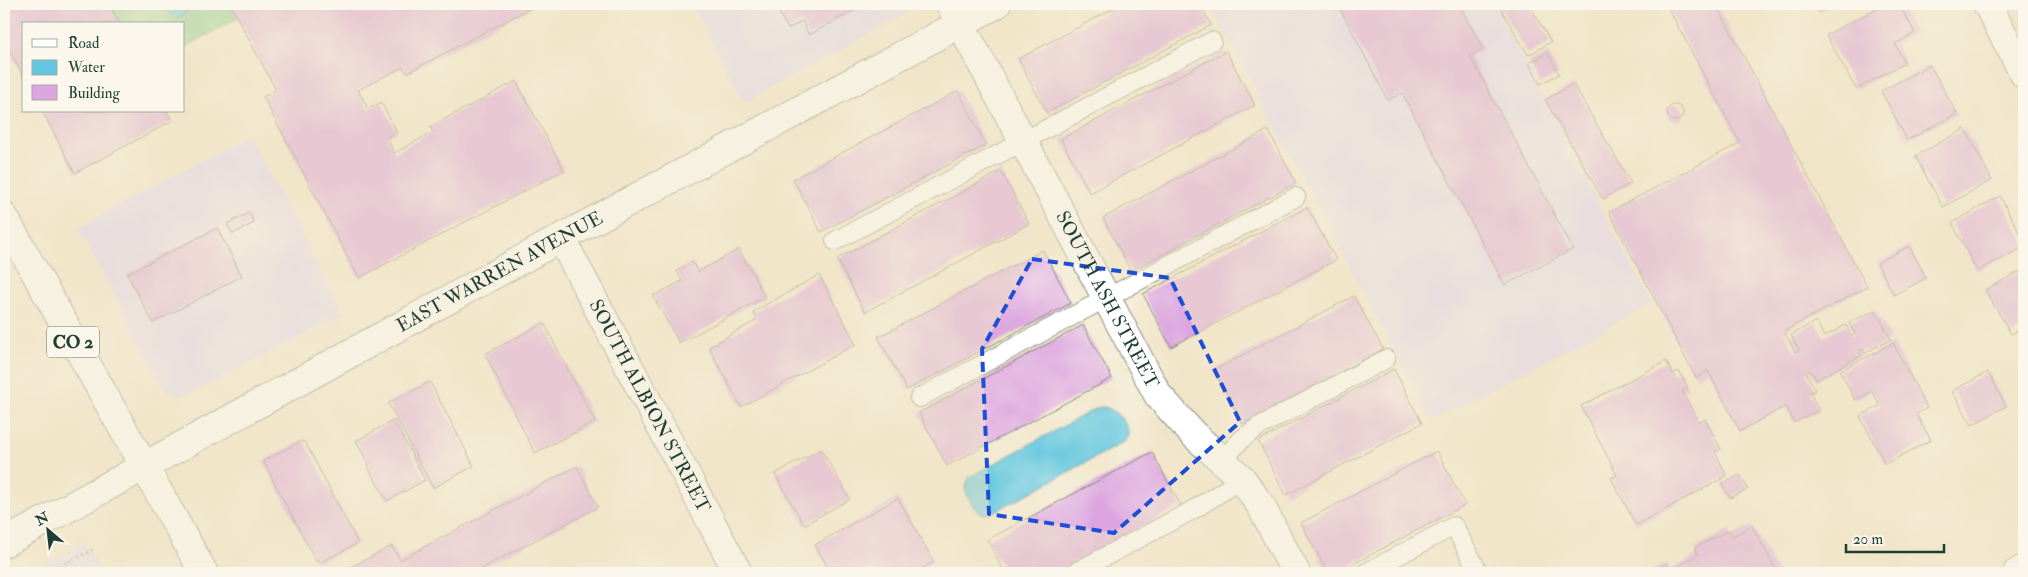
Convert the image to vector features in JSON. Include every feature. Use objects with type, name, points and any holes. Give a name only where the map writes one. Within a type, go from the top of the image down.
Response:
[{"type":"street","name":"EAST WARREN AVENUE","points":[[4,543],[561,238],[956,13],[997,4]]},
{"type":"street","points":[[1987,4],[2024,74]]},
{"type":"street","name":"SOUTH ASH STREET","points":[[956,13],[1158,395],[1192,433],[1242,479],[1261,506],[1296,573]]},
{"type":"street","name":"CO 2","points":[[4,217],[204,573]]},
{"type":"street","name":"SOUTH ALBION STREET","points":[[561,238],[738,573]]},
{"type":"street","points":[[2017,573],[2024,569]]},
{"type":"lane","points":[[835,241],[1212,42]]},
{"type":"lane","points":[[919,398],[1296,197]]},
{"type":"lane","points":[[1222,460],[1242,439],[1258,427],[1386,359]]},
{"type":"lane","points":[[1074,573],[1193,510],[1242,479]]},
{"type":"lane","points":[[1365,573],[1454,526],[1479,573]]},
{"type":"path","points":[[47,573],[94,549]]},
{"type":"highlighted area","points":[[1032,259],[1170,278],[1240,422],[1114,533],[989,514],[982,349]]},
{"type":"shaded area","points":[[692,4],[912,4],[905,14],[897,19],[744,103]]},
{"type":"shaded area","points":[[1210,4],[1493,4],[1652,304],[1431,421]]},
{"type":"shaded area","points":[[248,135],[343,314],[189,395],[176,395],[169,392],[162,383],[78,228]]},
{"type":"shaded area","points":[[85,543],[102,573],[26,573]]},
{"type":"green space","points":[[109,4],[230,4],[238,18],[185,47],[185,22],[119,22]]},
{"type":"water","points":[[156,4],[191,4],[193,7],[176,19],[166,8],[162,10]]},
{"type":"water","points":[[1103,407],[1114,411],[1126,426],[1128,432],[1124,442],[994,512],[983,514],[975,509],[965,489],[969,477],[1097,408]]},
{"type":"building","points":[[4,4],[109,4],[119,22],[22,22],[22,74],[4,40]]},
{"type":"building","points":[[230,4],[538,4],[407,73],[403,67],[358,90],[368,109],[381,102],[397,132],[387,137],[394,153],[433,132],[430,127],[516,81],[564,170],[359,278],[263,97],[276,90]]},
{"type":"building","points":[[774,4],[866,4],[809,35],[802,21],[788,29]]},
{"type":"building","points":[[1122,4],[1200,4],[1211,25],[1047,113],[1018,59]]},
{"type":"building","points":[[1459,4],[1483,49],[1470,56],[1573,249],[1505,285],[1402,93],[1388,100],[1338,5]]},
{"type":"building","points":[[1498,4],[1529,4],[1551,42],[1528,55]]},
{"type":"building","points":[[1666,4],[1716,4],[1867,287],[1784,331],[1795,352],[1799,350],[1791,335],[1816,321],[1824,337],[1846,325],[1851,336],[1855,334],[1849,323],[1875,310],[1891,339],[1865,353],[1863,349],[1859,351],[1862,355],[1816,380],[1810,370],[1806,373],[1815,390],[1810,393],[1819,410],[1794,423],[1786,406],[1740,431],[1708,371],[1696,378],[1609,212],[1740,143]]},
{"type":"building","points":[[1815,4],[1833,4],[1819,11]]},
{"type":"building","points":[[1885,4],[1899,4],[1915,33],[1895,44],[1905,63],[1856,89],[1826,35]]},
{"type":"building","points":[[1226,51],[1255,105],[1090,193],[1061,139]]},
{"type":"building","points":[[1548,53],[1559,74],[1540,84],[1529,63]]},
{"type":"building","points":[[1930,65],[1957,114],[1907,140],[1881,91]]},
{"type":"building","points":[[1573,84],[1631,183],[1603,199],[1545,100]]},
{"type":"building","points":[[958,91],[986,145],[821,232],[793,179]]},
{"type":"building","points":[[1675,105],[1681,107],[1683,113],[1681,119],[1675,121],[1669,119],[1667,113],[1669,107]]},
{"type":"building","points":[[43,112],[168,112],[172,121],[75,173]]},
{"type":"building","points":[[1965,129],[1992,180],[1943,207],[1915,156]]},
{"type":"building","points":[[1268,130],[1296,183],[1131,271],[1103,218]]},
{"type":"building","points":[[1001,171],[1029,224],[865,312],[837,259]]},
{"type":"building","points":[[2000,196],[2024,242],[2024,247],[1977,271],[1952,223]]},
{"type":"building","points":[[1307,207],[1336,260],[1171,347],[1143,294]]},
{"type":"building","points":[[249,213],[254,223],[233,234],[227,224]]},
{"type":"building","points":[[217,228],[242,276],[153,323],[127,274]]},
{"type":"building","points":[[1909,246],[1926,278],[1894,295],[1877,263]]},
{"type":"building","points":[[739,249],[765,297],[679,343],[653,296],[682,281],[677,271],[692,262],[698,272]]},
{"type":"building","points":[[1043,250],[1071,303],[907,390],[878,337]]},
{"type":"building","points":[[2024,269],[2024,328],[2011,334],[1985,290]]},
{"type":"building","points":[[819,275],[856,344],[741,407],[709,347],[757,320],[753,312]]},
{"type":"building","points":[[1354,296],[1383,349],[1243,424],[1214,370]]},
{"type":"building","points":[[544,323],[595,422],[535,453],[485,354]]},
{"type":"building","points":[[1083,325],[1112,378],[947,466],[919,413]]},
{"type":"building","points":[[1893,343],[1927,408],[1916,414],[1931,440],[1885,464],[1860,416],[1880,406],[1872,391],[1855,400],[1840,371]]},
{"type":"building","points":[[1666,361],[1673,374],[1679,371],[1688,388],[1682,391],[1699,422],[1705,419],[1721,449],[1715,452],[1727,476],[1636,525],[1611,478],[1617,475],[1581,406]]},
{"type":"building","points":[[1394,369],[1422,423],[1286,495],[1258,441]]},
{"type":"building","points":[[1988,372],[2006,406],[1972,425],[1952,391]]},
{"type":"building","points":[[430,382],[474,466],[433,488],[388,403]]},
{"type":"building","points":[[394,420],[425,480],[387,501],[367,466],[369,465],[356,441]]},
{"type":"building","points":[[301,441],[305,442],[358,543],[321,562],[316,561],[263,461]]},
{"type":"building","points":[[821,449],[850,499],[804,525],[775,474]]},
{"type":"building","points":[[1437,451],[1465,505],[1336,573],[1328,573],[1301,523]]},
{"type":"building","points":[[1152,452],[1181,506],[1053,573],[1005,573],[987,540]]},
{"type":"building","points":[[577,466],[598,507],[473,573],[349,573],[347,569],[392,546],[400,560]]},
{"type":"building","points":[[1740,475],[1748,489],[1730,498],[1722,484]]},
{"type":"building","points":[[898,498],[934,562],[914,573],[831,573],[815,545]]},
{"type":"building","points":[[1752,526],[1778,573],[1648,573],[1667,563],[1670,570],[1698,555],[1695,548],[1729,530],[1732,536]]}]
